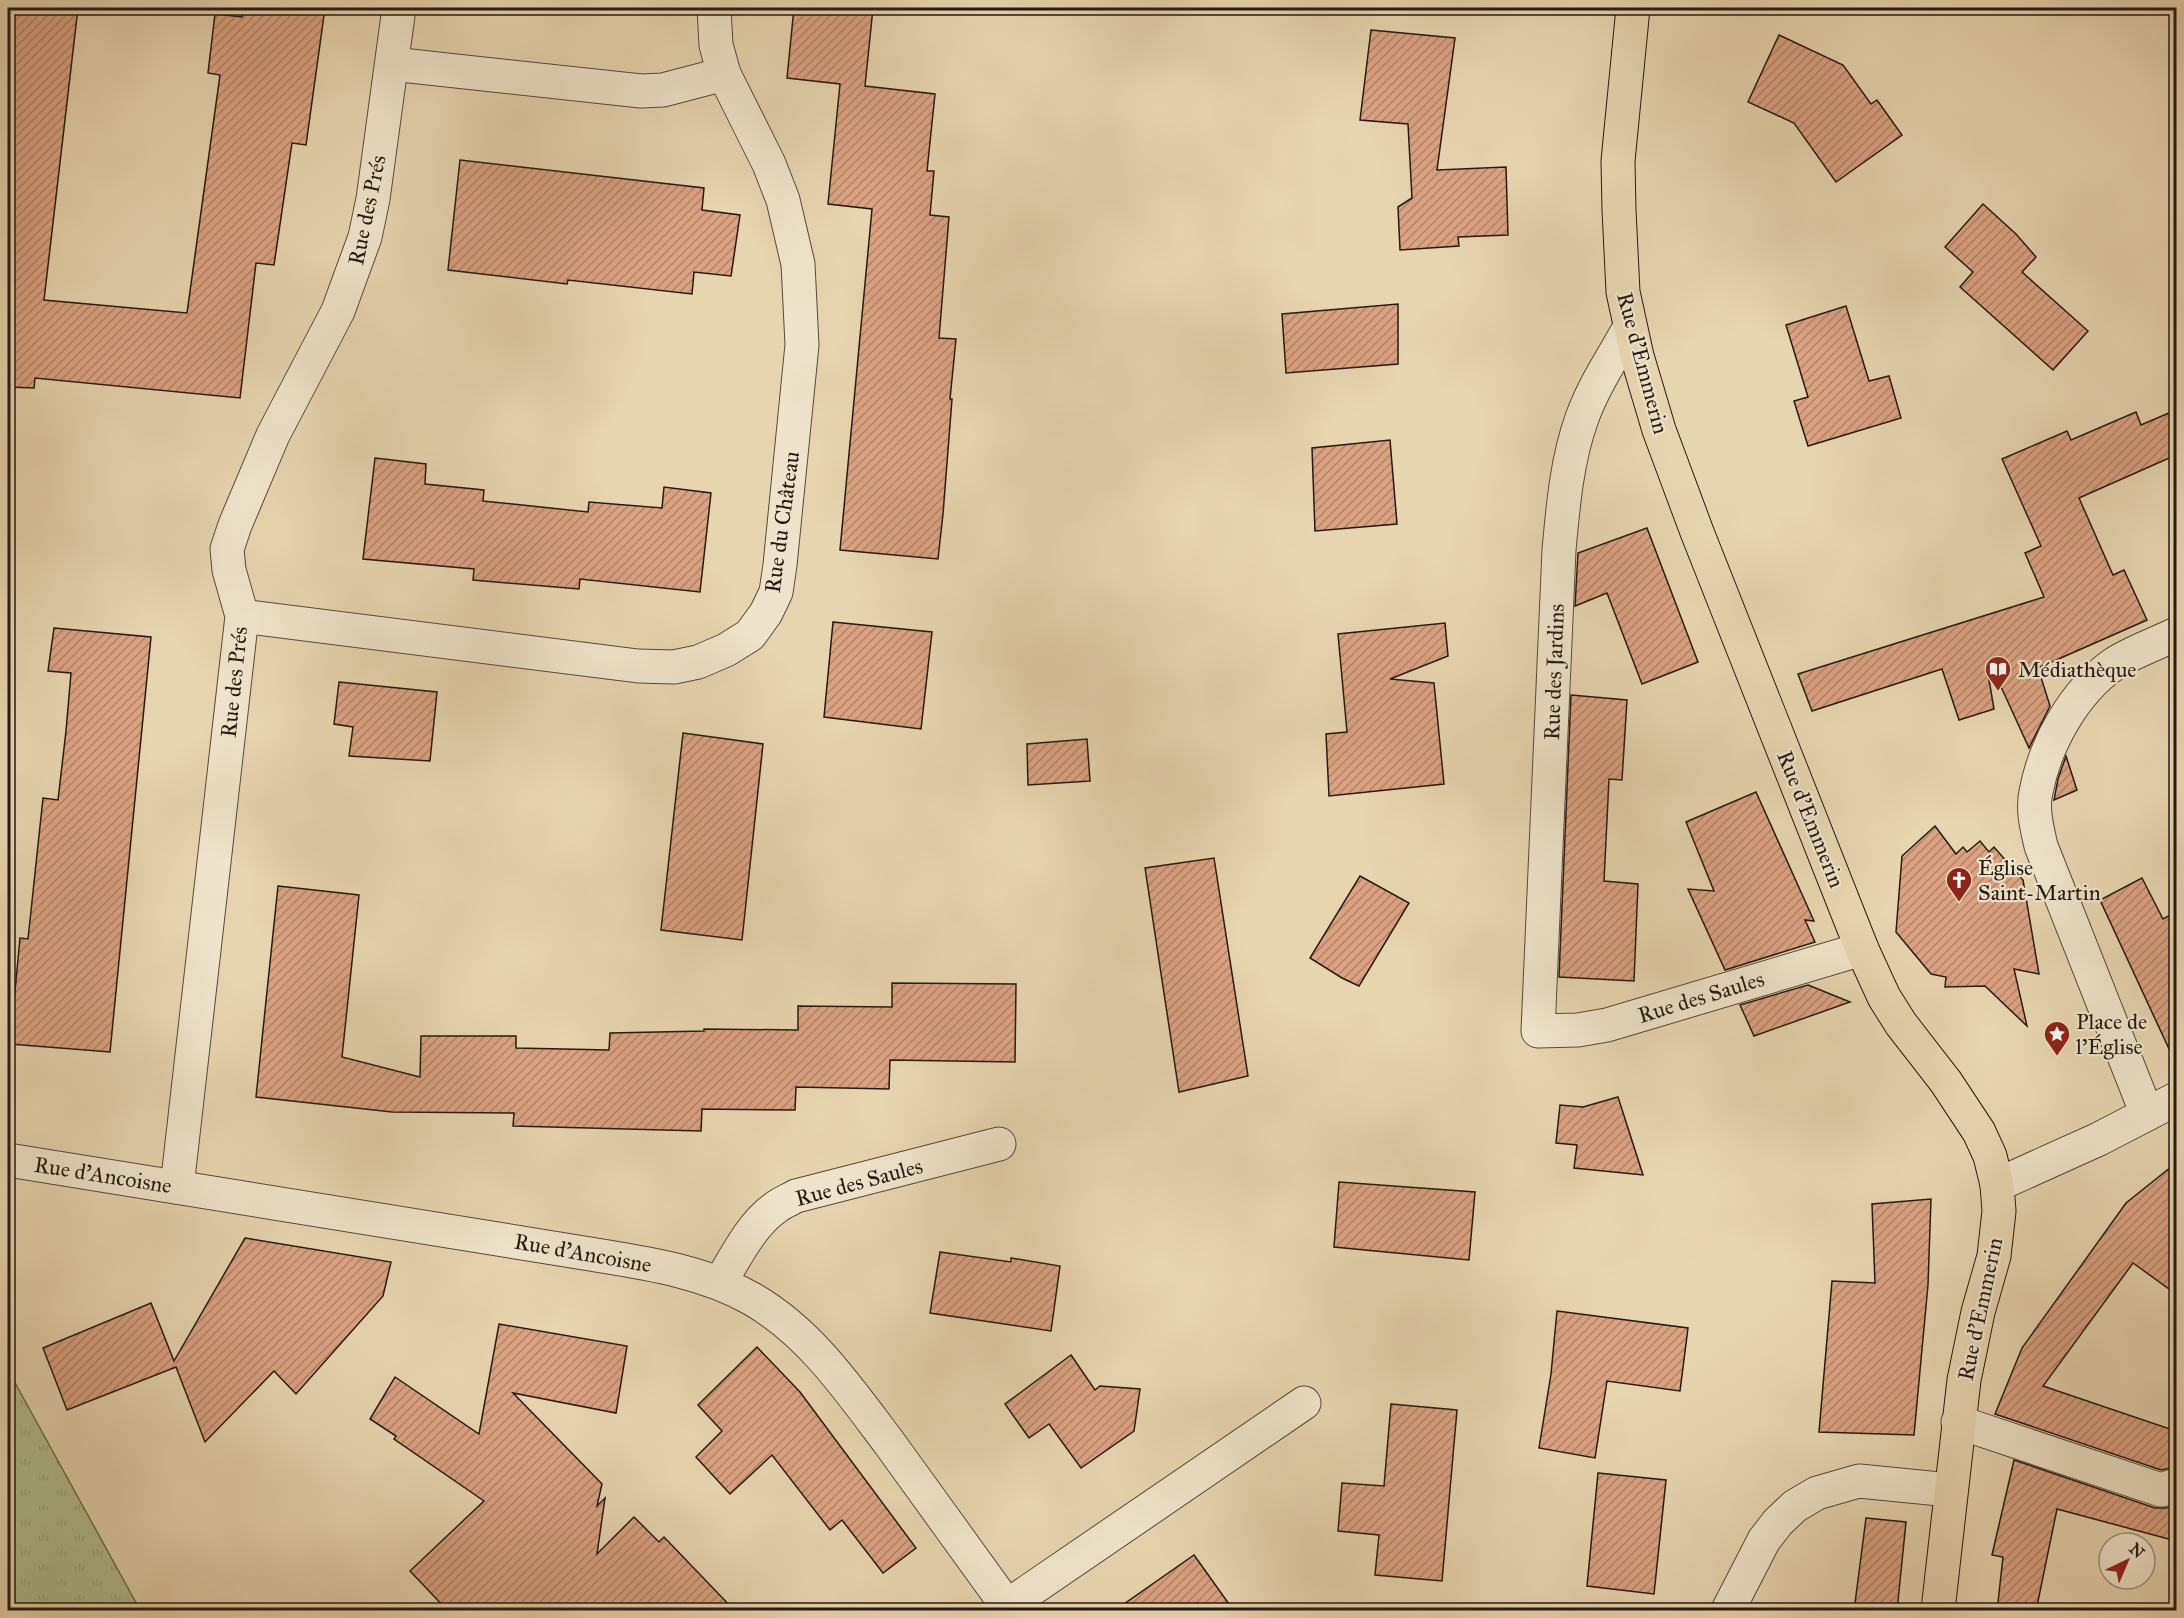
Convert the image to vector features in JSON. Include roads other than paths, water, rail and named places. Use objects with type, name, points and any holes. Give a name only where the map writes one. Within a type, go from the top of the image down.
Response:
[{"type":"main road","name":"Rue d'Emmerin","points":[[1632,8],[1618,161],[1623,292],[1646,390],[1697,532],[1862,950],[1884,997],[1901,1024],[1946,1082],[1979,1132],[1990,1156],[1997,1185],[1999,1211],[1994,1256],[1970,1344],[1958,1422],[1938,1611]]},
{"type":"street","name":"Rue des Prés","points":[[177,1187],[242,616],[229,570],[227,549],[273,435],[324,338],[353,274],[365,237],[373,199],[399,8]]},
{"type":"street","name":"Rue du Château","points":[[242,616],[638,666],[674,668],[698,662],[726,650],[750,635],[766,613],[776,592],[802,345],[801,303],[798,264],[783,200],[747,118],[724,74],[716,45],[714,8]]},
{"type":"street","points":[[392,64],[641,91],[663,90],[724,74]]},
{"type":"street","name":"Rue des Jardins","points":[[1538,1031],[1558,562],[1562,516],[1574,448],[1582,418],[1594,388],[1630,327]]},
{"type":"street","points":[[2147,1114],[2041,846],[2035,819],[2036,793],[2054,741],[2072,708],[2091,683],[2115,664],[2176,634]]},
{"type":"street","name":"Rue des Saules","points":[[1538,1031],[1578,1030],[1607,1025],[1862,950]]},
{"type":"street","points":[[1997,1185],[2099,1139],[2176,1100]]},
{"type":"street","name":"Rue des Saules","points":[[720,1283],[759,1224],[774,1208],[796,1196],[999,1144]]},
{"type":"street","name":"Rue d'Ancoisne","points":[[8,1160],[590,1254],[660,1267],[720,1283],[779,1316],[827,1362],[924,1490],[1008,1608]]},
{"type":"street","points":[[1008,1608],[1304,1403]]},
{"type":"street","points":[[1958,1422],[2162,1490],[2176,1485]]},
{"type":"street","points":[[1728,1611],[1764,1540],[1795,1506],[1817,1493],[1859,1481],[1950,1490]]},
{"type":"place","name":"Médiathèque","points":[[1998,692]]},
{"type":"place","name":"Église Saint-Martin","points":[[1959,903]]},
{"type":"place","name":"Place de l'Église","points":[[2057,1057]]}]
